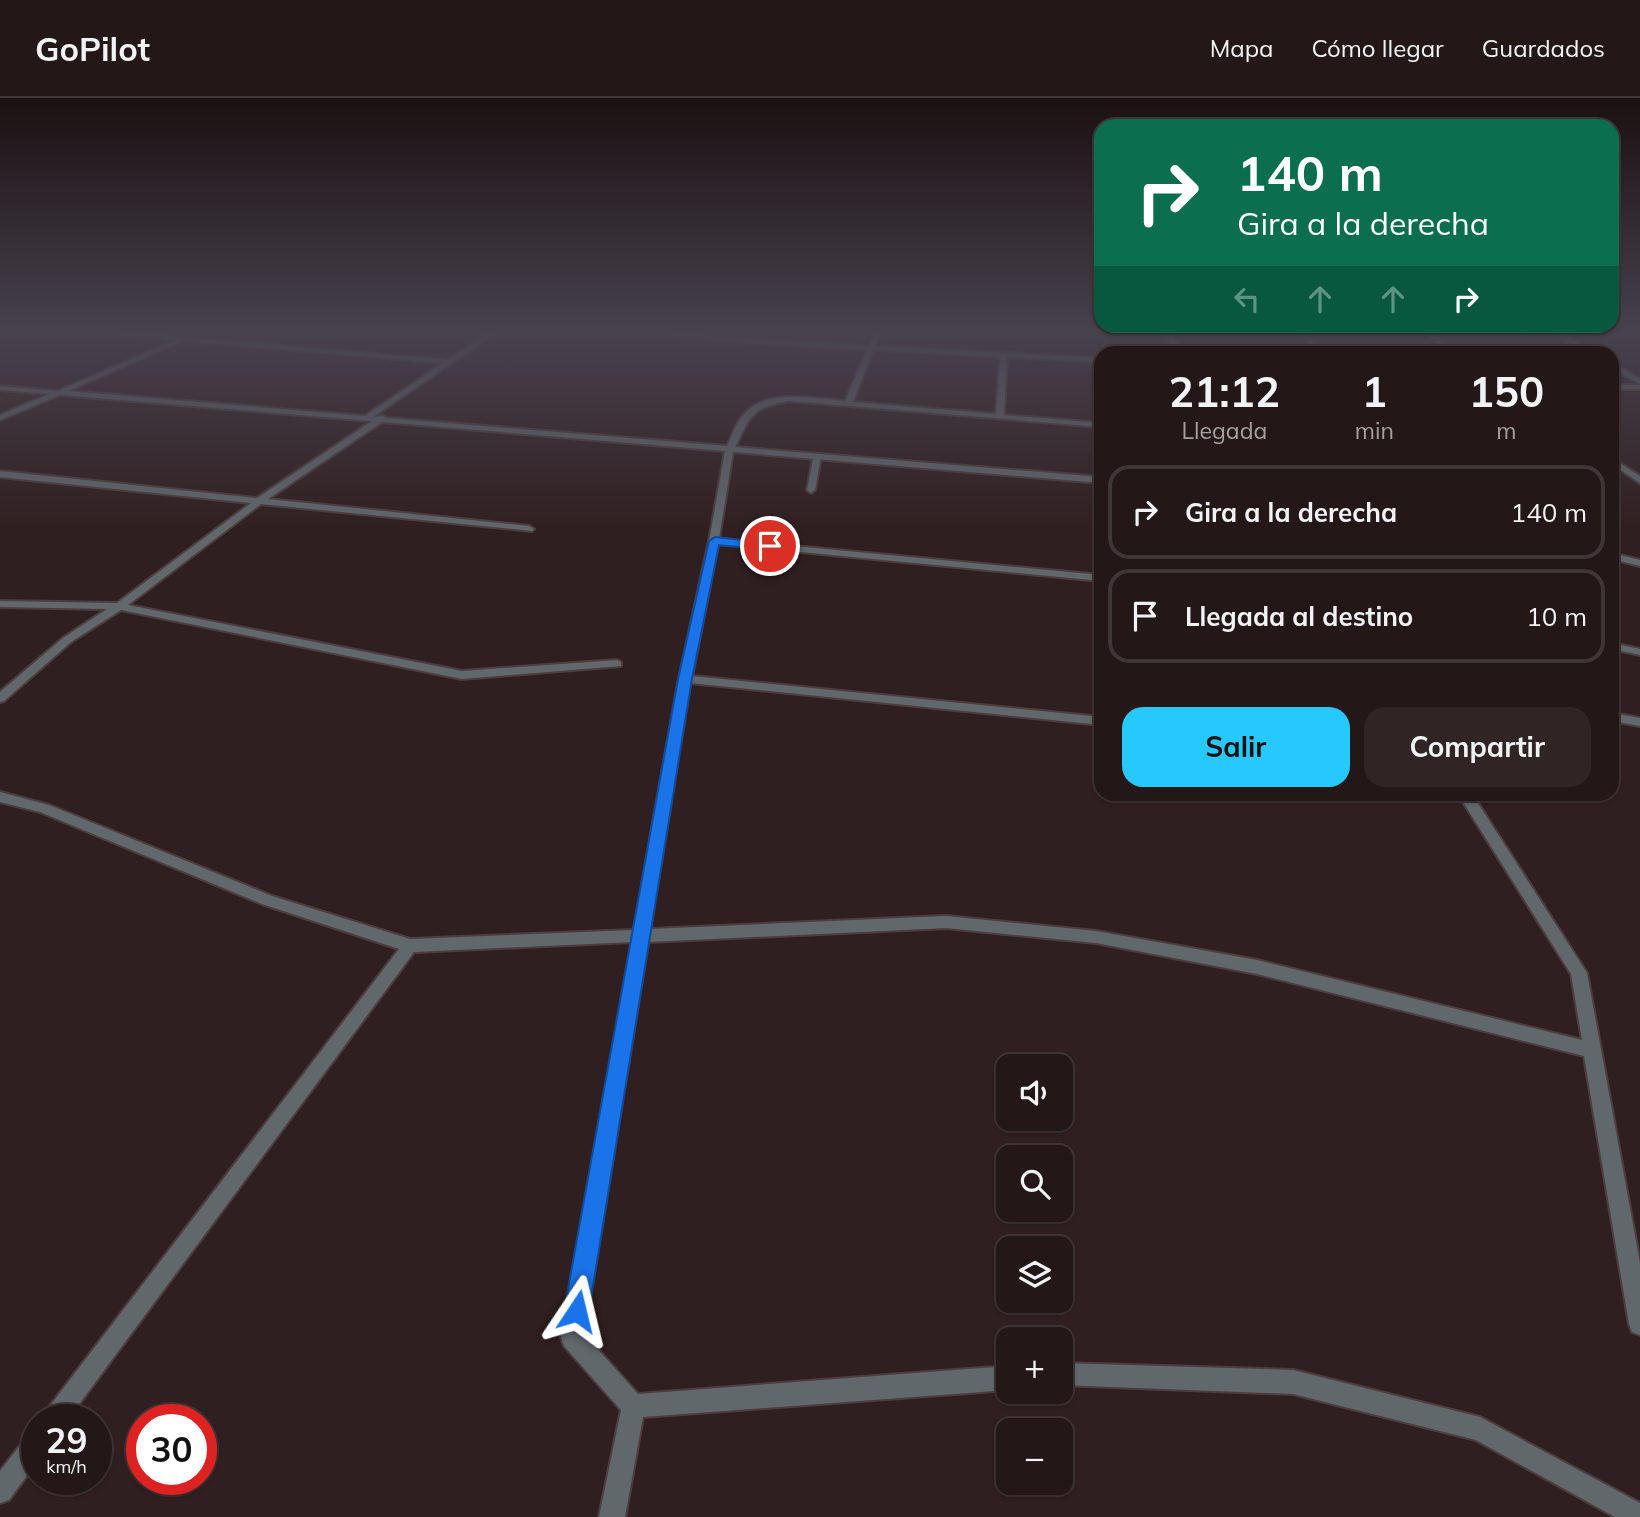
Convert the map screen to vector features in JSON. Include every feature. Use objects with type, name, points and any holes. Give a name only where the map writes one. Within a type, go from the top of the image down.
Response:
[{"type":"street","points":[[0,418],[47,398]]},
{"type":"street","points":[[126,398],[1094,479]]},
{"type":"street","points":[[368,417],[396,398]]},
{"type":"street","points":[[849,402],[851,398]]},
{"type":"street","points":[[1000,415],[1001,398]]},
{"type":"street","points":[[633,1406],[572,1338],[685,679],[715,541],[729,450],[747,415],[761,404],[789,400],[849,402],[1094,424]]},
{"type":"street","points":[[0,698],[67,640],[119,606],[262,499],[383,418]]},
{"type":"street","points":[[811,490],[817,456]]},
{"type":"street","points":[[1619,465],[1640,480]]},
{"type":"street","points":[[0,474],[529,528]]},
{"type":"street","points":[[715,541],[1094,577]]},
{"type":"street","points":[[1619,558],[1640,563]]},
{"type":"street","points":[[0,604],[119,606],[462,675],[617,664]]},
{"type":"street","points":[[1619,648],[1640,652]]},
{"type":"street","points":[[685,679],[1094,720]]},
{"type":"street","points":[[1619,718],[1640,722]]},
{"type":"street","points":[[0,797],[44,808],[267,900],[410,946],[642,933],[946,922],[1096,937],[1258,967],[1592,1050]]},
{"type":"street","points":[[1469,801],[1579,973],[1640,1324]]},
{"type":"street","points":[[65,1404],[410,946]]},
{"type":"street","points":[[1073,1374],[1293,1382],[1306,1385],[1480,1429],[1640,1517]]},
{"type":"street","points":[[633,1406],[996,1379]]},
{"type":"street","points":[[612,1517],[633,1406]]},
{"type":"street","points":[[0,1491],[21,1463]]},
{"type":"route","points":[[577,1311],[685,679],[715,541],[770,546]]}]
